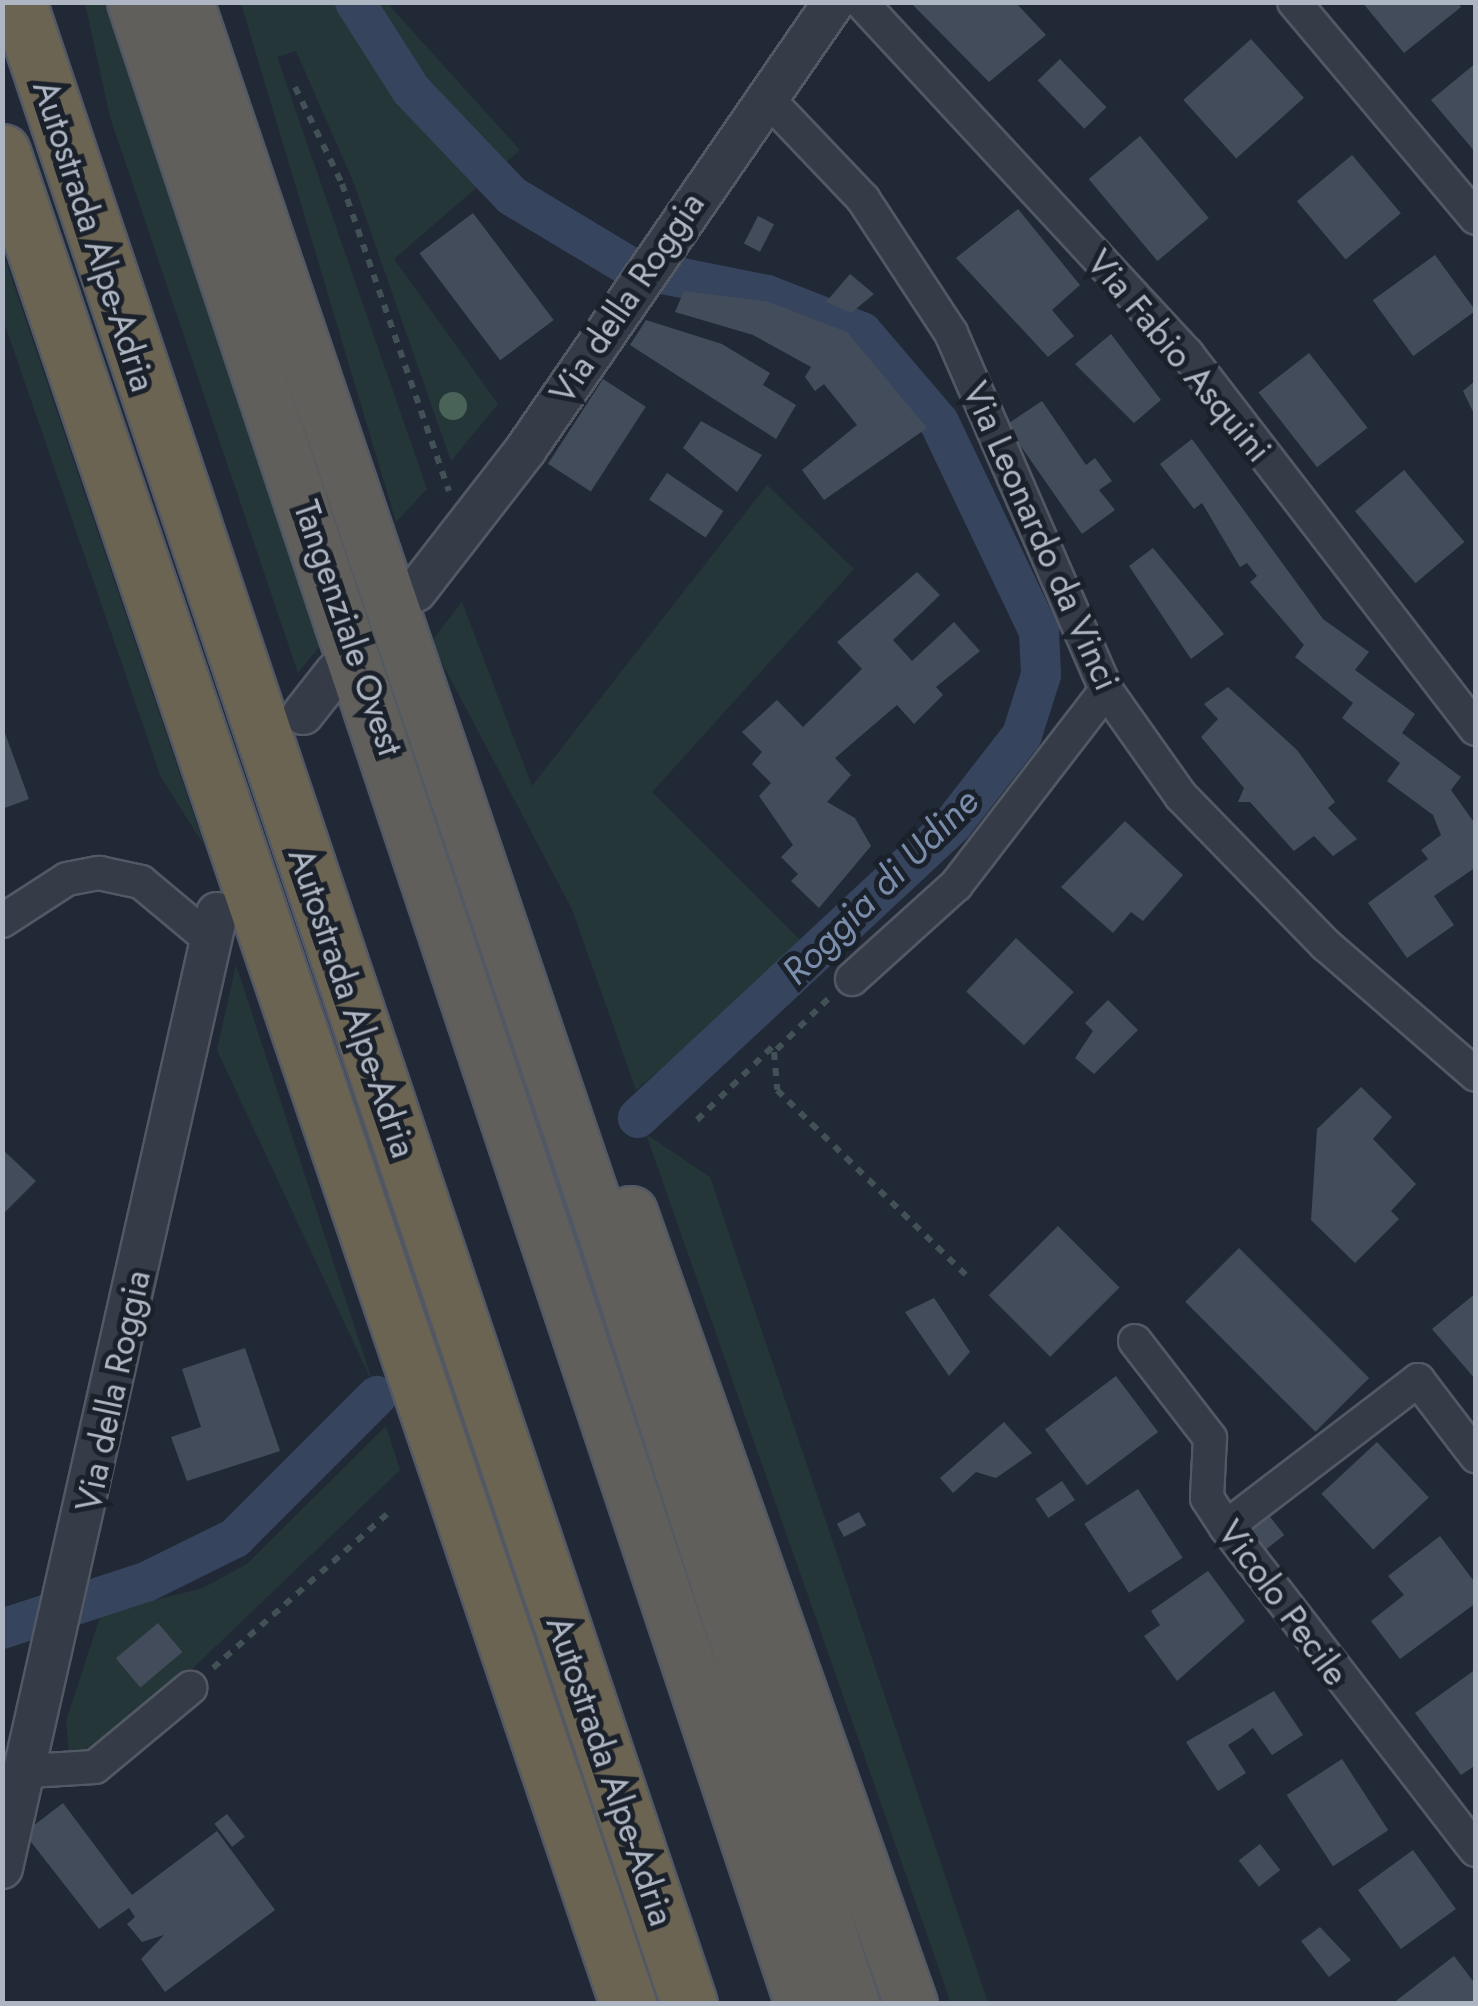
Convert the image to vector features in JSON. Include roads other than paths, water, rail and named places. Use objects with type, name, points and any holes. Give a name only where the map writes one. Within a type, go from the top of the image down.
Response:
[{"type":"highway","name":"Autostrada Alpe-Adria","points":[[18,2],[689,2004]]},
{"type":"highway","name":"Tangenziale Ovest","points":[[134,2],[558,1254],[802,2004]]},
{"type":"highway","name":"Tangenziale Ovest","points":[[187,2],[607,1240],[853,2004]]},
{"type":"highway","name":"Autostrada Alpe-Adria","points":[[2,152],[628,2004]]},
{"type":"highway","points":[[434,731],[672,1314],[911,2004]]},
{"type":"street","name":"Via della Roggia","points":[[416,591],[834,2]]},
{"type":"street","name":"Via Fabio Asquini","points":[[861,2],[1188,354],[1476,729]]},
{"type":"street","points":[[1294,2],[1476,218]]},
{"type":"street","name":"Via Leonardo da Vinci","points":[[766,97],[864,199],[950,334],[1106,690],[1194,810],[1326,945],[1476,1076]]},
{"type":"street","points":[[303,714],[336,672]]},
{"type":"street","points":[[852,979],[956,885],[1106,690]]},
{"type":"street","points":[[2,920],[67,880],[98,873],[141,882],[213,925]]},
{"type":"street","name":"Via della Roggia","points":[[2,1868],[73,1585],[213,925]]},
{"type":"street","name":"Vicolo Pecile","points":[[1136,1341],[1210,1438],[1206,1498],[1476,1850]]},
{"type":"street","points":[[1226,1527],[1418,1380],[1476,1456]]},
{"type":"street","points":[[29,1771],[95,1768],[190,1688]]},
{"type":"waterway","name":"Roggia di Udine","points":[[355,2],[411,90],[512,196],[632,268],[767,295],[862,332],[939,422],[1039,632],[1041,675],[1022,735],[953,824],[638,1118]]},
{"type":"waterway","name":"Roggia di Udine","points":[[2,1629],[146,1582],[235,1538],[377,1396]]}]
